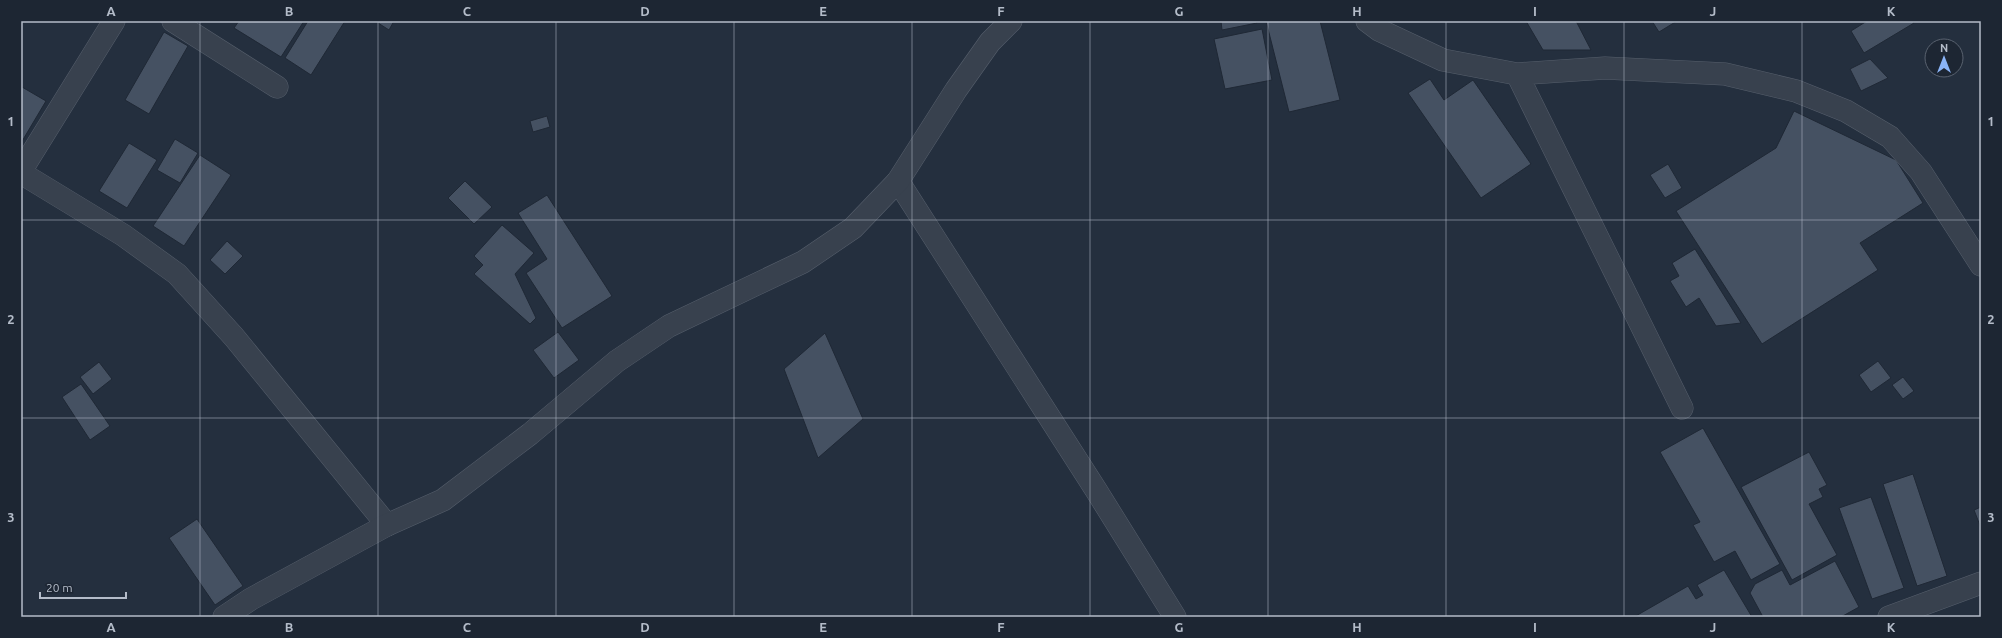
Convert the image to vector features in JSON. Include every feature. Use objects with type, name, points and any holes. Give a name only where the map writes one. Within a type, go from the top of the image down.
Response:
[{"type":"street","points":[[114,21],[21,172],[122,235],[177,274],[234,337],[387,525]]},
{"type":"street","points":[[173,21],[277,87]]},
{"type":"street","points":[[224,617],[251,599],[387,525],[443,500],[530,434],[617,361],[669,326],[803,262],[853,228],[898,181],[956,90],[986,48],[1011,21]]},
{"type":"street","points":[[1367,21],[1380,30],[1443,60],[1518,74],[1605,68],[1725,74],[1796,91],[1846,110],[1890,137],[1921,172],[1981,265]]},
{"type":"street","points":[[1518,74],[1682,408]]},
{"type":"street","points":[[898,181],[1096,490],[1175,617]]},
{"type":"street","points":[[1889,617],[1981,583]]},
{"type":"building","points":[[239,21],[304,21],[281,57],[234,28]]},
{"type":"building","points":[[308,21],[345,21],[311,75],[285,58]]},
{"type":"building","points":[[375,21],[394,21],[389,30]]},
{"type":"building","points":[[1221,21],[1256,21],[1257,23],[1222,30]]},
{"type":"building","points":[[1266,21],[1320,21],[1340,100],[1289,112]]},
{"type":"building","points":[[1526,21],[1576,21],[1591,50],[1543,50]]},
{"type":"building","points":[[1652,21],[1677,21],[1659,32]]},
{"type":"building","points":[[1867,21],[1912,21],[1914,23],[1864,53],[1851,31]]},
{"type":"building","points":[[1262,29],[1272,80],[1225,89],[1214,39]]},
{"type":"building","points":[[164,32],[188,46],[149,114],[125,100]]},
{"type":"building","points":[[1870,59],[1888,78],[1861,91],[1850,69]]},
{"type":"building","points":[[1430,79],[1444,100],[1473,80],[1531,164],[1481,198],[1408,93]]},
{"type":"building","points":[[22,87],[46,101],[21,143],[21,88]]},
{"type":"building","points":[[1794,111],[1896,160],[1923,203],[1860,243],[1878,270],[1762,344],[1676,211],[1776,148]]},
{"type":"building","points":[[547,116],[550,127],[533,132],[530,121]]},
{"type":"building","points":[[175,139],[198,153],[180,183],[157,170]]},
{"type":"building","points":[[129,143],[157,160],[127,208],[99,191]]},
{"type":"building","points":[[200,155],[231,175],[184,246],[153,226]]},
{"type":"building","points":[[1668,164],[1682,188],[1665,198],[1650,175]]},
{"type":"building","points":[[465,181],[492,207],[474,224],[448,198]]},
{"type":"building","points":[[547,195],[612,296],[562,328],[526,273],[547,259],[518,213]]},
{"type":"building","points":[[502,225],[534,253],[515,274],[536,318],[530,324],[474,274],[483,265],[474,256]]},
{"type":"building","points":[[227,241],[243,256],[225,274],[210,260]]},
{"type":"building","points":[[1695,249],[1741,323],[1716,326],[1699,298],[1686,307],[1670,281],[1679,276],[1672,263]]},
{"type":"building","points":[[558,332],[579,360],[554,378],[533,350]]},
{"type":"building","points":[[825,333],[863,419],[818,458],[784,369]]},
{"type":"building","points":[[1878,361],[1891,378],[1871,392],[1859,375]]},
{"type":"building","points":[[99,362],[112,379],[93,394],[80,377]]},
{"type":"building","points":[[1903,377],[1914,391],[1903,399],[1892,385]]},
{"type":"building","points":[[81,384],[110,426],[90,440],[62,397]]},
{"type":"building","points":[[1703,428],[1780,564],[1751,580],[1735,551],[1714,562],[1693,525],[1700,522],[1660,452]]},
{"type":"building","points":[[1809,452],[1827,485],[1819,489],[1823,497],[1809,504],[1837,555],[1792,580],[1741,487]]},
{"type":"building","points":[[1913,474],[1947,576],[1917,586],[1883,484]]},
{"type":"building","points":[[1871,497],[1904,588],[1872,599],[1839,508]]},
{"type":"building","points":[[1981,507],[1981,528],[1974,510]]},
{"type":"building","points":[[197,519],[243,586],[215,605],[169,538]]},
{"type":"building","points":[[1835,561],[1859,607],[1841,617],[1763,617],[1750,593],[1755,584],[1782,570],[1790,585]]},
{"type":"building","points":[[1724,570],[1752,617],[1634,617],[1688,586],[1696,599],[1703,595],[1697,585]]}]
